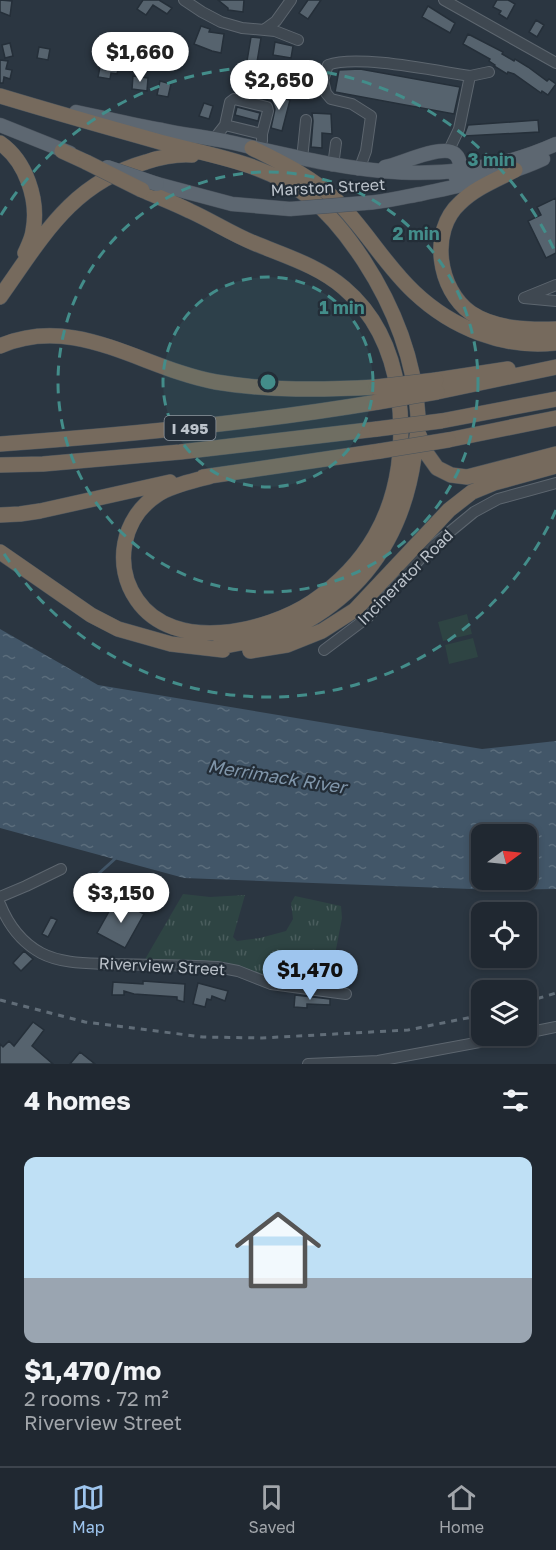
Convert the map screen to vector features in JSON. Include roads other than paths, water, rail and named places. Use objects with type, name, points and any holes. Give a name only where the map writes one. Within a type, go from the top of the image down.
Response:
[{"type":"highway","points":[[0,96],[255,167],[283,179],[310,198],[330,217],[359,254],[383,293],[403,340],[415,389],[418,432],[411,480],[386,546],[360,580],[334,603],[304,623],[271,637],[215,648]]},
{"type":"highway","points":[[0,142],[24,170],[35,210],[33,232],[17,273]]},
{"type":"highway","points":[[257,149],[297,171],[337,202],[413,291],[442,315],[476,332],[507,342],[541,345],[556,343]]},
{"type":"highway","points":[[62,151],[247,240],[315,269],[338,284],[358,302],[380,332],[395,373],[401,415],[397,475],[391,503],[376,535],[356,562],[329,590],[287,616],[262,625],[229,632],[202,633],[168,625],[149,614],[135,599],[129,587],[123,561],[127,530],[135,516],[159,493],[211,476]]},
{"type":"highway","points":[[0,297],[48,230],[69,205],[95,184],[132,166],[156,159],[183,154],[216,157]]},
{"type":"highway","points":[[515,170],[477,190],[459,203],[447,219],[444,230],[442,266],[452,292],[471,313],[497,324],[529,330],[556,329]]},
{"type":"highway","points":[[0,346],[49,334],[73,337],[105,345],[162,366],[213,381],[272,389],[377,394]]},
{"type":"highway","name":"I 495","points":[[0,444],[164,431],[322,412],[377,394],[532,373],[556,367]]},
{"type":"highway","name":"I 495","points":[[0,465],[43,464],[203,450],[441,421],[556,399]]},
{"type":"highway","points":[[0,515],[40,511],[162,483],[448,440],[556,418]]},
{"type":"highway","points":[[418,432],[427,454],[437,468],[452,475],[467,477],[556,454]]},
{"type":"highway","points":[[0,552],[91,615],[118,629],[171,644],[235,652],[255,650],[287,645],[322,631],[355,610],[449,510],[472,492],[494,483],[556,466]]},
{"type":"main road","name":"Marston Street","points":[[0,96],[163,131],[214,139],[333,166],[363,170],[440,174],[517,159],[556,144]]},
{"type":"main road","points":[[0,124],[62,151]]},
{"type":"main road","points":[[363,170],[394,166],[439,150],[449,150],[459,159],[461,171],[454,181],[437,190]]},
{"type":"main road","name":"Marston Street","points":[[89,162],[157,184],[232,204],[290,209],[382,202],[466,185],[515,170],[556,153]]},
{"type":"street","points":[[184,0],[221,22],[242,28],[265,29],[298,40]]},
{"type":"street","points":[[265,29],[276,21],[291,0]]},
{"type":"street","points":[[444,0],[556,63]]},
{"type":"street","points":[[363,170],[370,117],[352,104],[331,99],[326,93],[323,80],[328,65],[337,61],[357,60],[470,76],[489,72]]},
{"type":"street","points":[[449,150],[459,129],[470,76]]},
{"type":"street","points":[[214,139],[225,125],[230,102],[234,99],[267,107],[268,111],[257,149]]},
{"type":"street","points":[[302,159],[306,120]]},
{"type":"street","points":[[225,125],[262,134]]},
{"type":"street","points":[[333,166],[336,143]]},
{"type":"street","points":[[556,285],[525,298],[556,301]]},
{"type":"street","name":"Incinerator Road","points":[[324,650],[368,617],[429,549],[474,512],[498,499],[555,484]]},
{"type":"street","points":[[0,897],[61,869]]},
{"type":"street","name":"Riverview Street","points":[[0,904],[11,927],[21,937],[41,953],[57,959],[87,963],[218,967],[238,971],[283,987],[346,994]]},
{"type":"street","points":[[537,1031],[556,1027]]},
{"type":"street","points":[[308,1064],[378,1061],[471,1044]]},
{"type":"water","name":"Merrimack River","points":[[0,629],[98,685],[482,749],[556,741],[556,889],[537,889],[537,824],[471,824],[471,889],[184,878],[0,828]]},
{"type":"waterway","points":[[96,876],[117,857]]},
{"type":"railway","points":[[537,999],[556,993]]},
{"type":"railway","points":[[0,1000],[85,1022],[203,1037],[262,1038],[408,1030],[471,1017]]}]
